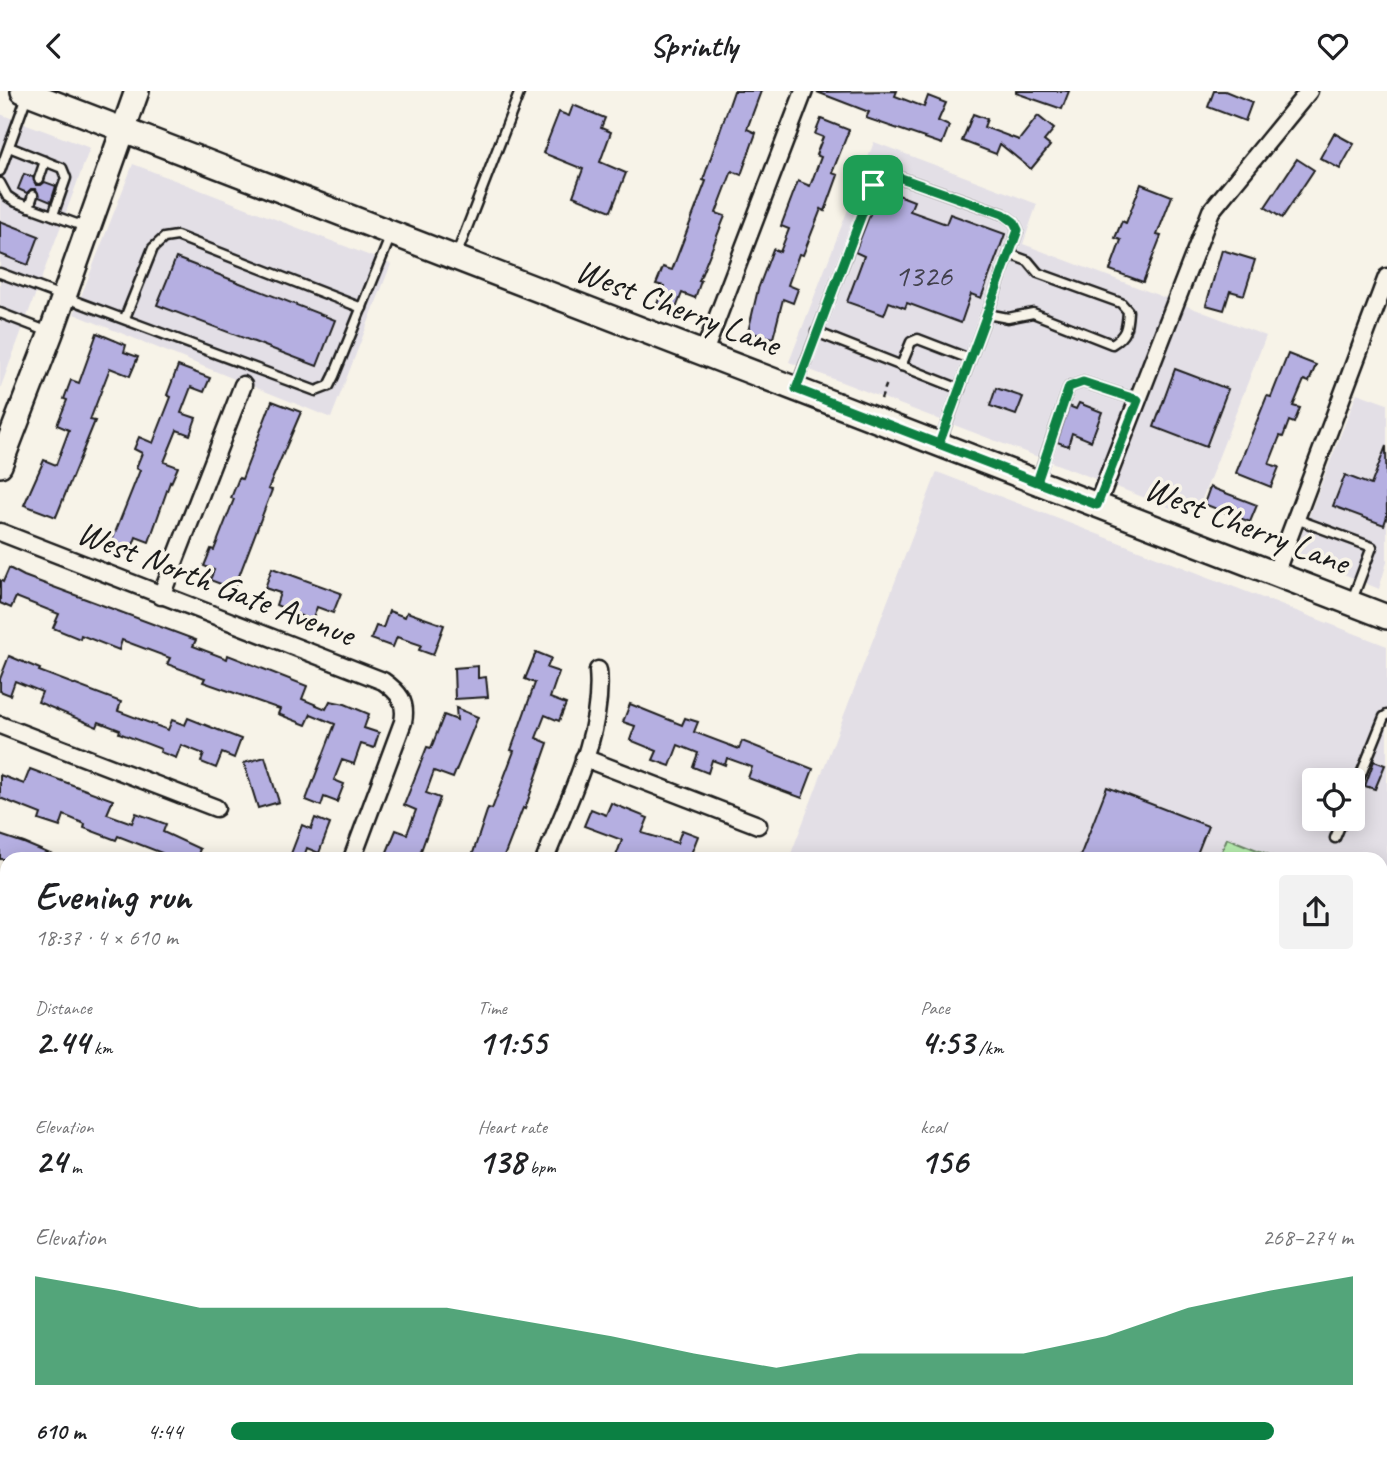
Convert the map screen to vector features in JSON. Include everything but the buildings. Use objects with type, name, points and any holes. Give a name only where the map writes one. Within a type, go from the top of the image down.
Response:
[{"type":"main road","points":[[0,464],[10,429],[65,296],[137,91]]},
{"type":"main road","name":"West Cherry Lane","points":[[25,92],[1387,617]]},
{"type":"street","points":[[703,355],[804,91]]},
{"type":"street","points":[[1097,505],[1211,211],[1309,91]]},
{"type":"street","points":[[1275,574],[1387,277]]},
{"type":"street","points":[[161,596],[243,385]]},
{"type":"street","name":"West North Gate Avenue","points":[[0,533],[383,681],[395,690],[403,700],[404,722],[355,852]]},
{"type":"street","points":[[548,852],[596,724],[600,692],[597,670]]},
{"type":"street","points":[[0,725],[216,808]]},
{"type":"street","points":[[584,758],[758,825]]},
{"type":"lane","points":[[455,259],[520,91]]},
{"type":"lane","points":[[0,171],[25,92]]},
{"type":"lane","points":[[9,147],[62,168],[66,178],[52,215]]},
{"type":"lane","points":[[39,179],[46,162]]},
{"type":"lane","points":[[796,389],[877,177],[887,173],[1003,214],[1014,222],[1018,230],[939,444]]},
{"type":"lane","points":[[0,183],[7,196],[29,207],[89,228]]},
{"type":"lane","points":[[29,207],[33,195]]},
{"type":"lane","points":[[0,273],[316,391],[329,386],[391,235]]},
{"type":"lane","points":[[125,319],[153,247],[164,238],[177,236],[362,308]]},
{"type":"lane","points":[[987,314],[1008,318],[1033,313],[1112,344],[1122,338],[1127,329],[1128,311],[1121,303],[1038,273],[1028,261],[1009,254]]},
{"type":"lane","points":[[0,313],[51,333]]},
{"type":"lane","points":[[816,333],[960,389]]},
{"type":"lane","points":[[901,366],[911,342],[918,339],[970,359]]},
{"type":"lane","points":[[1037,482],[1069,387],[1083,382],[1138,400]]},
{"type":"lane","points":[[1296,519],[1372,547],[1351,603]]},
{"type":"lane","points":[[1363,768],[1387,715]]},
{"type":"lane","points":[[1335,838],[1338,831]]},
{"type":"path","points":[[881,399],[887,383]]},
{"type":"shaded area","points":[[0,114],[90,148],[0,389]]},
{"type":"shaded area","points":[[874,142],[1037,204],[1023,244],[1266,336],[1195,517],[789,362]]},
{"type":"shaded area","points":[[133,164],[391,264],[331,418],[74,314]]},
{"type":"shaded area","points":[[1357,393],[1387,404],[1387,562],[1379,589],[1297,554],[1297,546]]},
{"type":"shaded area","points":[[937,472],[1387,646],[1387,852],[792,852]]},
{"type":"green space","points":[[1227,838],[1262,852],[1222,852]]},
{"type":"route","points":[[887,173],[1003,214],[1014,222],[1018,230],[939,444],[1037,482],[1069,387],[1083,382],[1138,400],[1097,505],[929,441],[796,389],[873,185],[877,177],[887,173]]}]
